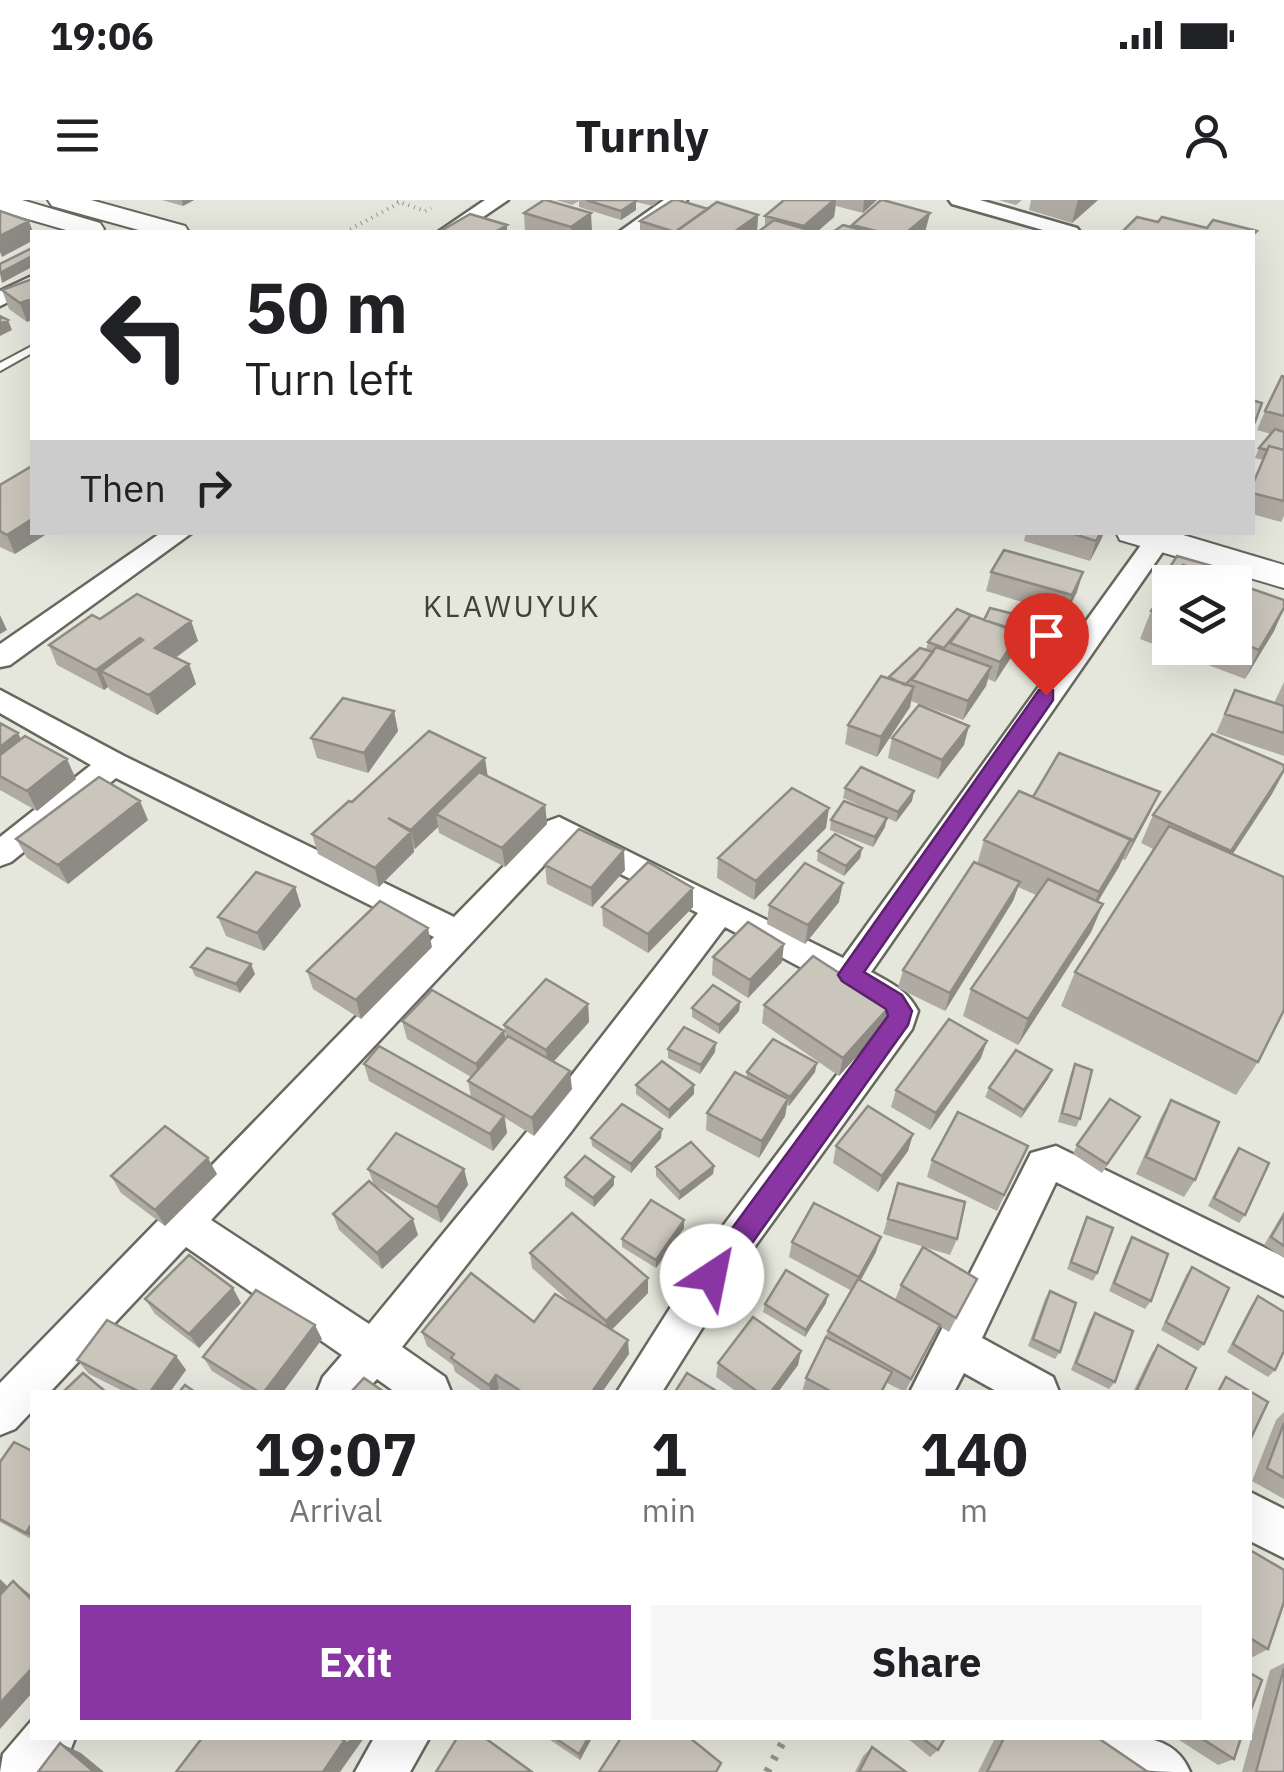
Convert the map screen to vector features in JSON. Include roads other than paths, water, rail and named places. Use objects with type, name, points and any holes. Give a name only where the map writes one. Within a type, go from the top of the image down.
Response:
[{"type":"main road","points":[[61,200],[168,230]]},
{"type":"main road","points":[[0,202],[81,230]]},
{"type":"main road","points":[[1243,535],[1284,547]]},
{"type":"main road","points":[[1146,536],[1284,576]]},
{"type":"street","points":[[451,230],[498,200]]},
{"type":"street","points":[[632,230],[677,200]]},
{"type":"street","points":[[959,200],[1063,230]]},
{"type":"street","points":[[1008,215],[1026,200]]},
{"type":"street","points":[[0,300],[30,283]]},
{"type":"street","points":[[0,658],[176,535]]},
{"type":"street","points":[[850,975],[1146,536]]},
{"type":"street","points":[[0,700],[113,764],[458,934]]},
{"type":"street","points":[[0,854],[113,764]]},
{"type":"street","points":[[0,1414],[558,829],[850,975],[894,1002],[900,1011],[900,1019],[730,1247],[639,1390]]},
{"type":"street","points":[[340,1390],[557,1122],[720,909]]},
{"type":"street","points":[[932,1390],[1040,1170],[1052,1163],[1284,1277]]},
{"type":"street","points":[[185,1224],[427,1390]]},
{"type":"street","points":[[956,1346],[1034,1390]]},
{"type":"street","points":[[1252,1516],[1284,1534]]},
{"type":"street","points":[[22,1772],[48,1740]]},
{"type":"street","points":[[380,1772],[403,1740]]},
{"type":"street","points":[[1116,1740],[1165,1772]]},
{"type":"lane","points":[[0,368],[30,350]]},
{"type":"district","name":"KLAWUYUK","points":[[512,607]]}]
